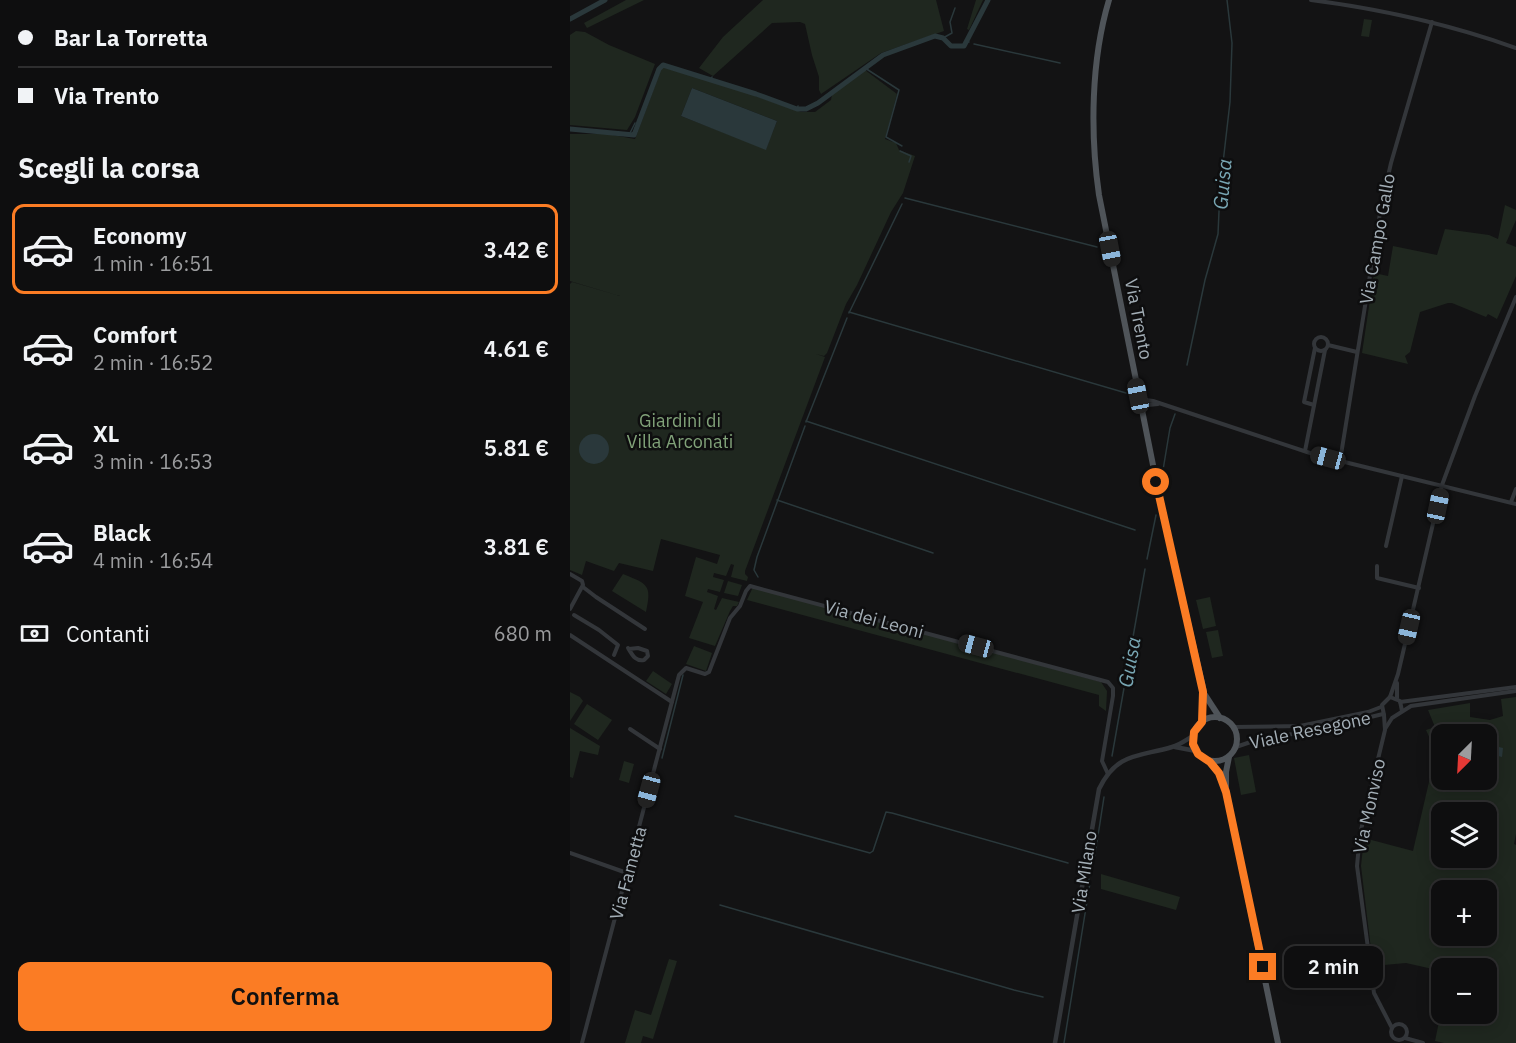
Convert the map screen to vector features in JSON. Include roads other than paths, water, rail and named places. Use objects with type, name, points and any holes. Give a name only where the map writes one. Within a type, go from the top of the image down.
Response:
[{"type":"main road","name":"Via Trento","points":[[1109,1],[1094,97],[1095,164],[1099,195],[1159,498],[1203,692]]},
{"type":"main road","points":[[1203,692],[1220,718],[1233,726],[1237,736],[1236,747],[1229,757],[1224,780],[1278,1043]]},
{"type":"main road","points":[[1202,722],[1203,692]]},
{"type":"main road","points":[[1220,718],[1210,718],[1202,722],[1196,728],[1193,736],[1196,751],[1210,762],[1224,780]]},
{"type":"main road","points":[[1210,762],[1229,757]]},
{"type":"street","points":[[1311,0],[1432,21],[1516,48]]},
{"type":"street","name":"Via Campo Gallo","points":[[1340,461],[1390,163],[1432,21]]},
{"type":"street","points":[[1390,698],[1419,588],[1442,485],[1480,381],[1516,297]]},
{"type":"street","points":[[1314,405],[1304,402],[1316,348],[1314,342],[1320,337],[1325,338],[1328,345]]},
{"type":"street","points":[[1305,451],[1325,350],[1328,345]]},
{"type":"street","points":[[1328,345],[1357,352]]},
{"type":"street","points":[[1316,348],[1321,351],[1325,350]]},
{"type":"street","points":[[1140,402],[1148,405],[1159,404],[1340,461],[1514,503],[1516,489]]},
{"type":"street","points":[[1386,546],[1402,476]]},
{"type":"street","points":[[1377,567],[1377,578],[1419,588]]},
{"type":"street","points":[[570,574],[582,581],[583,587],[570,609]]},
{"type":"street","name":"Via dei Leoni","points":[[683,668],[705,674],[709,672],[731,616],[740,606],[747,589],[752,586],[1108,682],[1113,690],[1102,761],[1108,774]]},
{"type":"street","points":[[583,587],[645,629]]},
{"type":"street","points":[[574,615],[621,645],[614,655]]},
{"type":"street","points":[[570,634],[672,702]]},
{"type":"street","points":[[641,648],[648,656],[640,661],[628,649],[641,648]]},
{"type":"street","name":"Via Fametta","points":[[582,1043],[679,675],[683,668]]},
{"type":"street","points":[[1398,674],[1398,700],[1402,711]]},
{"type":"street","points":[[1516,689],[1422,704],[1402,711],[1392,718],[1384,715],[1381,707],[1384,700],[1390,698],[1398,700],[1516,689]]},
{"type":"street","name":"Viale Resegone","points":[[1233,726],[1300,726],[1368,712],[1381,707]]},
{"type":"street","name":"Viale Resegone","points":[[1236,747],[1263,738],[1308,732],[1384,715]]},
{"type":"street","name":"Via Monviso","points":[[1384,715],[1385,730]]},
{"type":"street","name":"Via Monviso","points":[[1392,718],[1385,730],[1360,834],[1357,866],[1374,993],[1394,1027]]},
{"type":"street","points":[[630,729],[660,749]]},
{"type":"street","points":[[1173,747],[1193,736]]},
{"type":"street","points":[[1173,747],[1196,751]]},
{"type":"street","name":"Via Milano","points":[[1055,1043],[1096,796],[1101,783],[1108,774],[1133,756],[1173,747]]},
{"type":"street","points":[[570,853],[627,873]]},
{"type":"street","points":[[1404,1025],[1407,1029],[1406,1036],[1401,1040],[1395,1038],[1392,1034],[1394,1027],[1404,1025]]},
{"type":"street","points":[[1406,1036],[1423,1043]]},
{"type":"waterway","points":[[570,19],[605,0]]},
{"type":"waterway","points":[[570,129],[634,135],[659,69],[663,65],[797,109],[806,109],[818,103],[883,55],[935,36],[943,38],[951,46],[964,46],[988,0]]},
{"type":"waterway","name":"Guisa","points":[[1187,365],[1205,280],[1218,234],[1220,189],[1230,102],[1232,43],[1227,0]]},
{"type":"waterway","points":[[943,38],[952,33],[950,22],[955,8]]},
{"type":"waterway","points":[[974,44],[1060,63]]},
{"type":"waterway","points":[[865,68],[899,90],[886,137],[902,146]]},
{"type":"waterway","points":[[629,135],[635,123]]},
{"type":"waterway","points":[[900,151],[911,156],[909,162]]},
{"type":"waterway","points":[[905,198],[1097,247]]},
{"type":"waterway","points":[[849,313],[902,204]]},
{"type":"waterway","points":[[849,312],[1126,393]]},
{"type":"waterway","points":[[806,422],[847,318]]},
{"type":"waterway","name":"Guisa","points":[[1162,476],[1170,428],[1175,414]]},
{"type":"waterway","points":[[806,421],[1135,530]]},
{"type":"waterway","points":[[758,577],[754,570],[757,557],[805,426]]},
{"type":"waterway","points":[[777,500],[933,553]]},
{"type":"waterway","name":"Guisa","points":[[1147,559],[1156,515]]},
{"type":"waterway","name":"Guisa","points":[[1112,756],[1145,569]]},
{"type":"waterway","points":[[662,758],[683,675]]},
{"type":"waterway","name":"Guisa","points":[[1089,872],[1095,855],[1104,797]]},
{"type":"waterway","points":[[735,816],[870,853],[873,851],[886,812],[1068,863]]},
{"type":"waterway","name":"Guisa","points":[[1064,1043],[1090,883],[1088,877]]},
{"type":"waterway","points":[[720,905],[1043,997]]},
{"type":"park label","name":"Giardini di Villa Arconati","points":[[680,430]]}]
